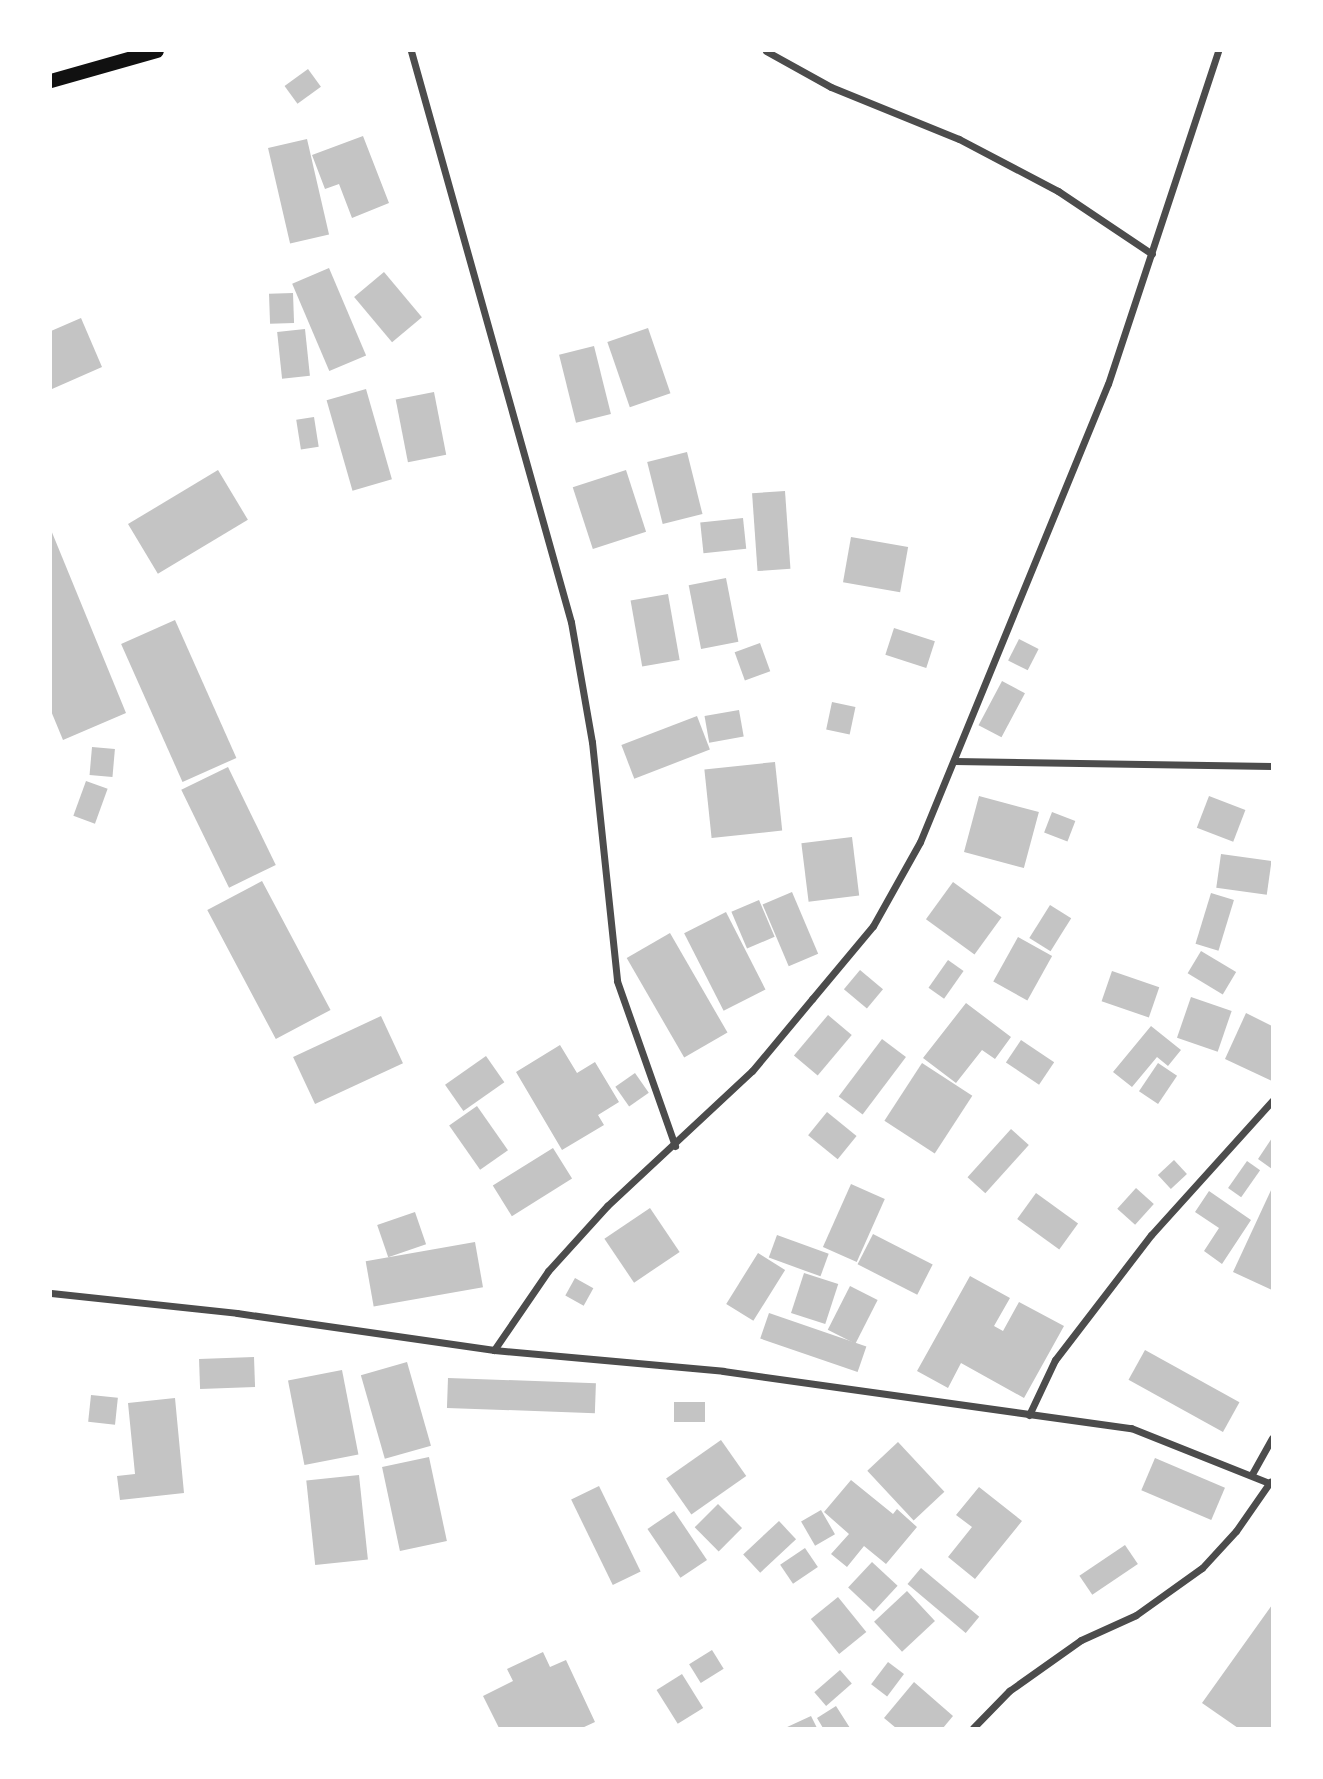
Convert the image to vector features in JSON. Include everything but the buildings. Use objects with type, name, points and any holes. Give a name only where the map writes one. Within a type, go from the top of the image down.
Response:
[{"type":"main road","points":[[51,81],[157,51]]},
{"type":"street","points":[[411,51],[571,622],[592,742],[617,981],[675,1146]]},
{"type":"street","points":[[766,51],[831,87],[959,139],[1047,185],[1152,254]]},
{"type":"street","points":[[495,1350],[548,1271],[607,1206],[675,1146],[752,1071],[873,926],[920,842],[1108,384],[1218,51]]},
{"type":"street","points":[[954,761],[1272,766]]},
{"type":"street","points":[[1029,1415],[1055,1360],[1151,1235],[1272,1101]]},
{"type":"street","points":[[51,1293],[237,1312],[495,1350],[723,1371],[1131,1428],[1271,1483],[1236,1531],[1202,1568],[1136,1615],[1081,1640],[1009,1691],[973,1728]]},
{"type":"street","points":[[1252,1474],[1272,1438]]}]
